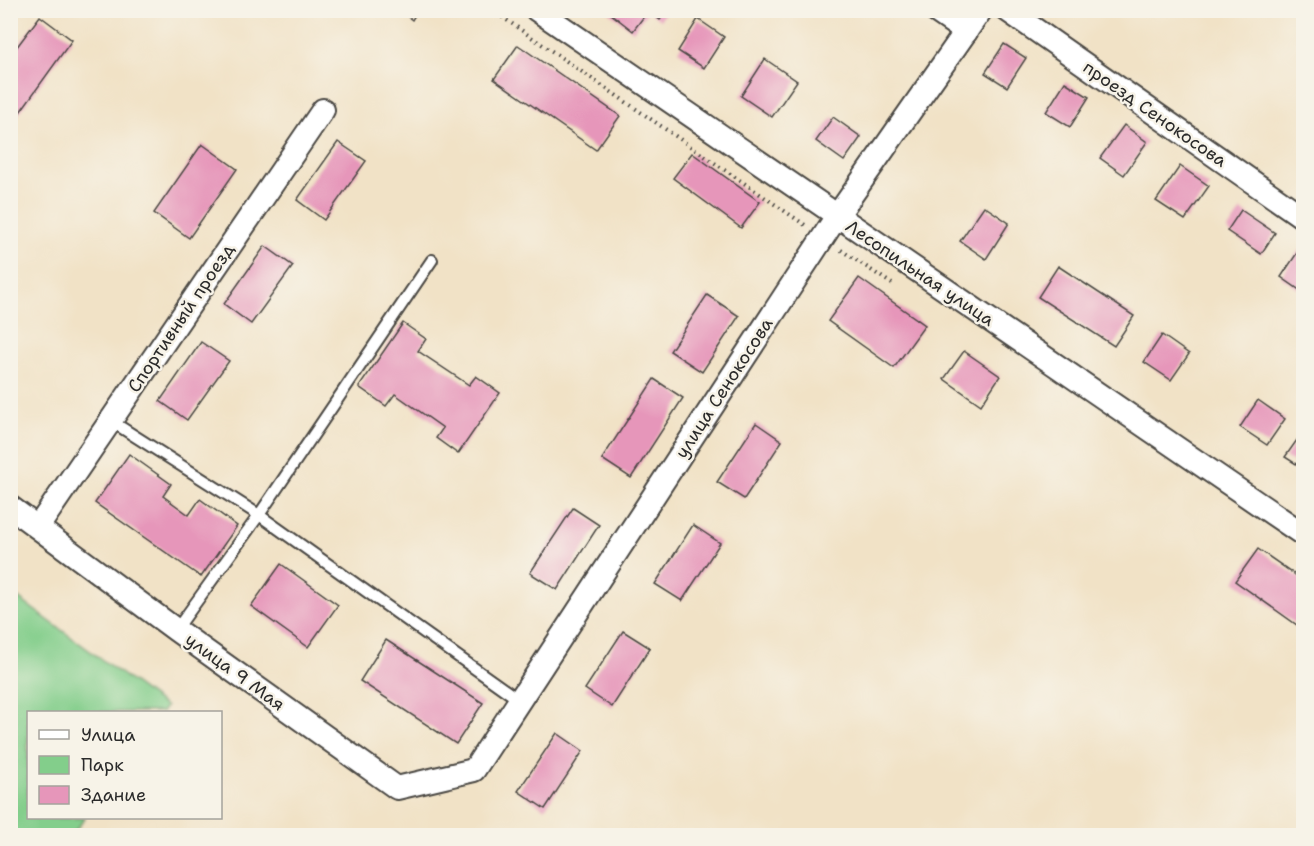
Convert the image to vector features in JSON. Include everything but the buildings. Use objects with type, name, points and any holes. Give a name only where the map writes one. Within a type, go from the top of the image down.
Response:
[{"type":"street","name":"Лесопильная улица","points":[[537,10],[1304,535]]},
{"type":"street","points":[[934,10],[966,32]]},
{"type":"street","name":"улица Сенокосова","points":[[474,770],[837,216],[981,10]]},
{"type":"street","name":"проезд Сенокосова","points":[[1007,10],[1304,218]]},
{"type":"street","name":"Спортивный проезд","points":[[39,527],[323,110]]},
{"type":"street","name":"улица 9 Мая","points":[[10,507],[176,630],[397,788],[474,770]]},
{"type":"lane","points":[[176,630],[259,515],[432,260]]},
{"type":"lane","points":[[111,421],[259,515],[519,700]]},
{"type":"green space","points":[[10,592],[166,707],[163,711],[27,711],[27,819],[84,819],[72,835],[11,835]]}]
